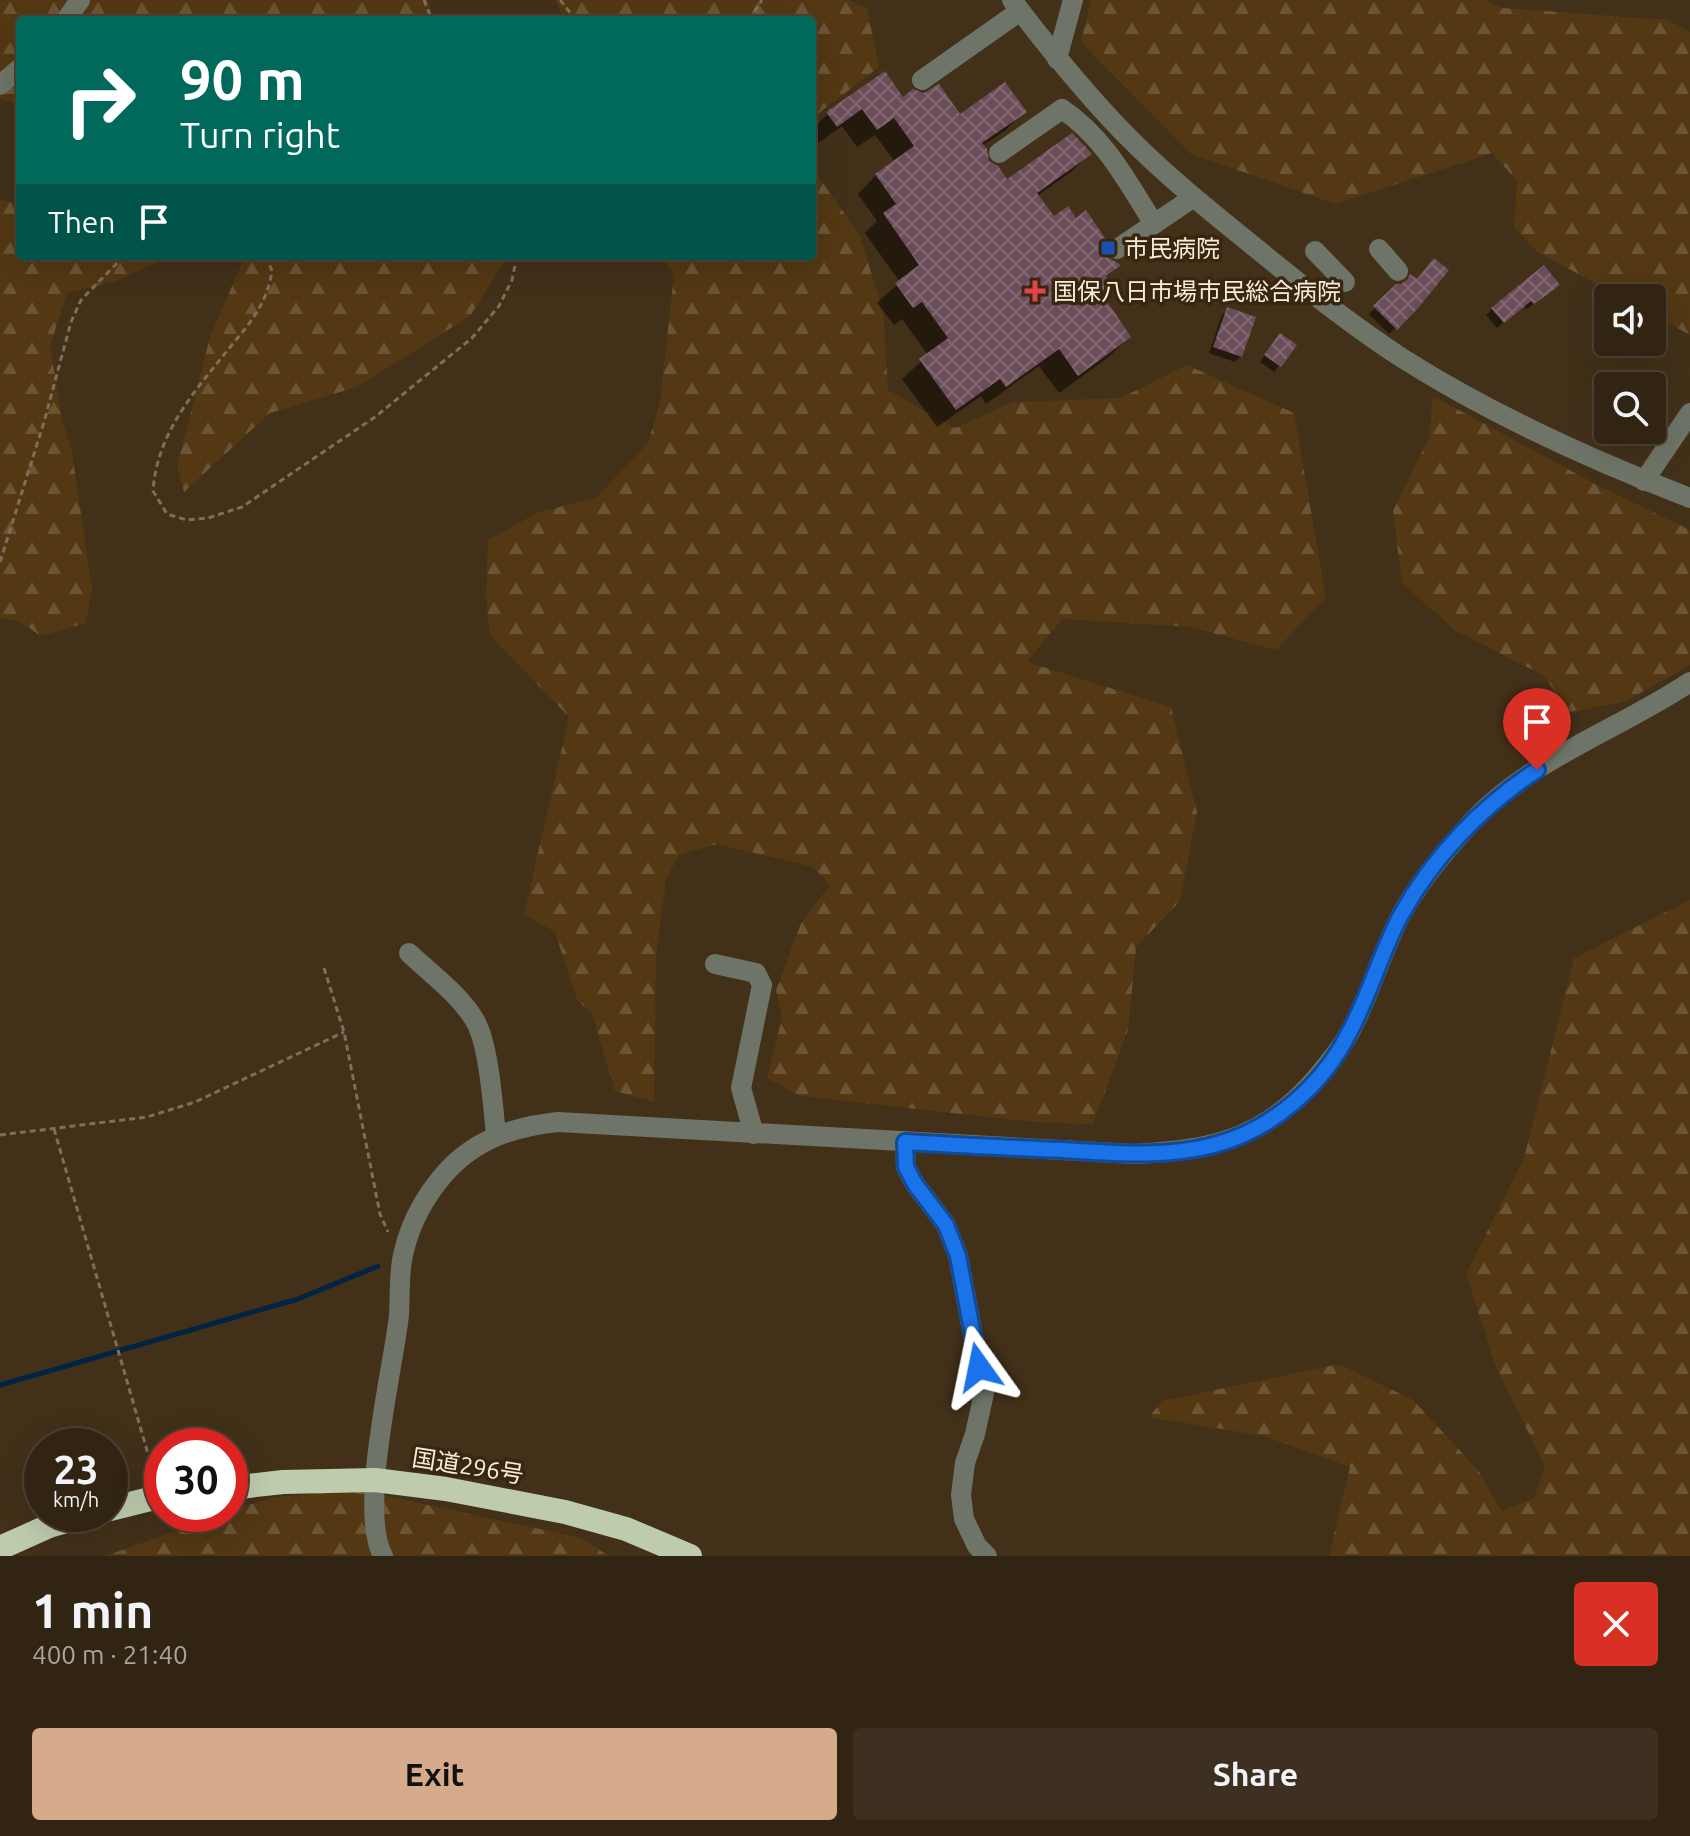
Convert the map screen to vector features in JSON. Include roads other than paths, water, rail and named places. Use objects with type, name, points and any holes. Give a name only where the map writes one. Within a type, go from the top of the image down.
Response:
[{"type":"highway","name":"国道296号","points":[[248,1486],[375,1480],[446,1489],[565,1512],[626,1529],[690,1556]]},
{"type":"highway","points":[[0,1548],[36,1532]]},
{"type":"street","points":[[1057,59],[1073,0]]},
{"type":"street","points":[[922,80],[1016,6],[1057,59],[1126,135],[1194,197],[1328,307],[1403,359],[1486,405],[1644,481],[1690,498]]},
{"type":"street","points":[[0,85],[16,71]]},
{"type":"street","points":[[999,153],[1062,109],[1086,125],[1110,155],[1154,224]]},
{"type":"street","points":[[1117,249],[1194,197]]},
{"type":"street","points":[[1379,249],[1398,271]]},
{"type":"street","points":[[1315,251],[1348,277],[1328,307]]},
{"type":"street","points":[[1644,481],[1690,413]]},
{"type":"street","points":[[383,1556],[374,1515],[375,1480],[399,1314],[402,1261],[412,1227],[437,1182],[455,1162],[496,1135],[526,1126],[558,1122],[1134,1154],[1179,1152],[1249,1132],[1279,1115],[1329,1064],[1349,1033],[1401,915],[1435,865],[1473,821],[1511,787],[1563,753],[1659,703],[1690,682]]},
{"type":"street","points":[[409,953],[466,1007],[477,1023],[484,1049],[496,1135]]},
{"type":"street","points":[[715,964],[756,973],[762,985],[741,1088],[754,1134]]},
{"type":"street","points":[[905,1142],[906,1167],[946,1225],[958,1256],[984,1393],[965,1463],[961,1495],[964,1519],[977,1546],[987,1556]]},
{"type":"waterway","points":[[0,1385],[298,1299],[378,1266]]},
{"type":"place","name":"市民病院","points":[[1108,248]]},
{"type":"place","name":"国保八日市場市民総合病院","points":[[1035,291]]}]
